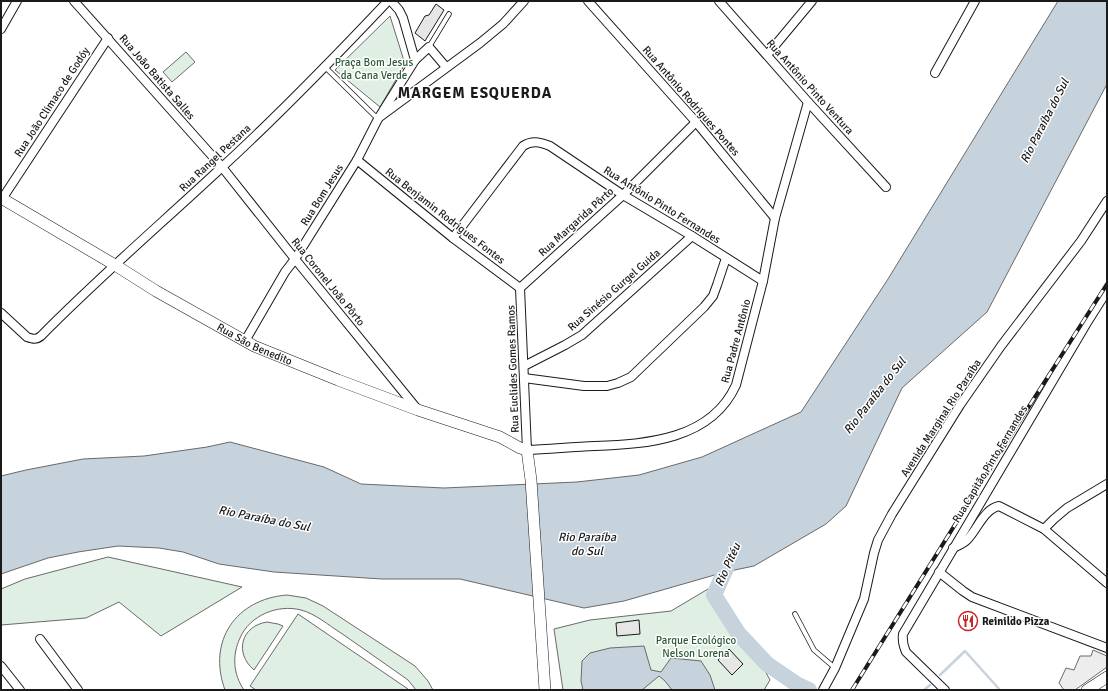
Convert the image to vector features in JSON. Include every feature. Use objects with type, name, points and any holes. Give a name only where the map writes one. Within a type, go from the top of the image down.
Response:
[{"type":"main road","name":"Rua São Benedito","points":[[2,199],[115,265],[156,291],[245,341],[338,380],[418,410],[500,436],[520,448],[527,450]]},
{"type":"main road","points":[[527,450],[531,480],[545,690]]},
{"type":"main road","points":[[1087,690],[1107,677]]},
{"type":"street","points":[[1,29],[17,1]]},
{"type":"street","name":"Rua João Batista Salles","points":[[74,1],[222,168]]},
{"type":"street","points":[[389,1],[399,10],[403,18],[415,60]]},
{"type":"street","name":"Rua Rangel Pestana","points":[[1,313],[22,332],[33,339],[37,339],[115,265],[222,168],[325,68],[389,1]]},
{"type":"street","points":[[378,119],[480,43],[503,24],[524,1]]},
{"type":"street","name":"Rua Antônio Rodrigues Pontes","points":[[588,1],[696,122],[775,218]]},
{"type":"street","name":"Rua Antônio Pinto Ventura","points":[[719,1],[808,102],[886,187]]},
{"type":"street","points":[[767,55],[812,1]]},
{"type":"street","points":[[935,73],[975,1]]},
{"type":"street","name":"Rua João Climaco de Godóy","points":[[2,199],[108,38]]},
{"type":"street","points":[[429,47],[446,68]]},
{"type":"street","name":"Rua Bom Jesus","points":[[245,341],[285,272],[295,259],[357,160],[378,119],[415,60],[429,47]]},
{"type":"street","name":"Rua Padre Antônio","points":[[527,450],[631,444],[680,434],[704,422],[721,408],[731,396],[736,385],[763,281],[775,218],[808,102]]},
{"type":"street","name":"Rua Margarida Pôrto","points":[[520,288],[623,195],[696,122]]},
{"type":"street","name":"Rua Antônio Pinto Fernandes","points":[[453,238],[523,146],[528,143],[541,142],[550,146],[623,195],[763,281]]},
{"type":"street","name":"Rua Benjamin Rodrigues Fontes","points":[[357,160],[453,238],[520,288]]},
{"type":"street","name":"Rua Coronel João Pôrto","points":[[222,168],[418,410]]},
{"type":"street","name":"Avenida Marginal Rio Paraíba","points":[[823,690],[835,668],[864,599],[872,558],[878,540],[892,514],[960,405],[1001,346],[1081,241],[1107,201]]},
{"type":"street","name":"Rua Sinésio Gurgel Guida","points":[[524,366],[582,335],[692,236]]},
{"type":"street","points":[[524,378],[584,386],[607,386],[631,377],[704,307],[713,296],[726,258]]},
{"type":"street","name":"Rua Euclides Gomes Ramos","points":[[520,288],[527,450]]},
{"type":"street","name":"Rua Capitão Pinto Fernandes","points":[[945,690],[906,652],[902,640],[903,634],[1107,291]]},
{"type":"street","points":[[1044,529],[1067,508],[1107,484]]},
{"type":"street","points":[[953,549],[967,539],[986,514],[993,508],[999,506],[1044,529],[1107,583]]},
{"type":"street","points":[[939,572],[972,597],[1107,648]]},
{"type":"street","points":[[40,639],[78,690]]},
{"type":"street","points":[[1,666],[20,690]]},
{"type":"lane","points":[[429,47],[449,14]]},
{"type":"lane","points":[[325,68],[378,119]]},
{"type":"lane","points":[[796,614],[814,650],[835,668]]},
{"type":"green space","name":"Praça Bom Jesus da Cana Verde","points":[[390,16],[405,64],[380,107],[335,70]]},
{"type":"green space","points":[[186,52],[195,62],[172,82],[163,72]]},
{"type":"green space","points":[[108,557],[242,587],[161,636],[119,602],[86,618],[1,625],[1,589],[25,579]]},
{"type":"green space","name":"Parque Ecológico Nelson Lorena","points":[[708,589],[729,618],[747,637],[770,680],[764,690],[563,690],[554,629],[590,620],[671,611]]},
{"type":"green space","points":[[287,595],[306,598],[323,606],[415,666],[428,681],[433,690],[416,690],[408,680],[312,614],[301,610],[283,609],[274,610],[258,617],[245,630],[237,644],[235,658],[236,671],[240,684],[244,690],[225,690],[220,672],[220,655],[223,639],[230,626],[240,614],[253,605],[269,598]]},
{"type":"green space","points":[[298,614],[408,689],[256,690],[250,686]]},
{"type":"green space","points":[[267,622],[283,626],[254,670],[244,656],[242,648],[243,641],[246,634],[251,629]]},
{"type":"shaded area","points":[[1093,650],[1107,656],[1107,667],[1075,690],[1064,690],[1059,683],[1066,668],[1074,670],[1080,656],[1091,656]]},
{"type":"water","name":"Rio Paraíba do Sul","points":[[1058,1],[1107,1],[1107,84],[987,312],[902,388],[846,506],[826,524],[754,566],[725,572],[624,601],[584,608],[460,579],[382,579],[274,572],[219,564],[183,552],[159,548],[118,546],[78,552],[48,558],[1,574],[1,476],[26,470],[83,459],[144,456],[207,447],[230,442],[324,467],[361,484],[444,488],[577,482],[639,475],[702,457],[801,412],[888,279]]},
{"type":"water","points":[[644,646],[651,670],[661,672],[671,658],[701,661],[710,675],[715,690],[672,690],[659,676],[642,690],[583,690],[581,681],[582,661],[590,653],[610,648]]},
{"type":"building","points":[[436,4],[444,10],[425,41],[415,33],[425,16],[429,15]]},
{"type":"building","points":[[639,620],[640,634],[617,636],[616,623]]},
{"type":"building","points":[[729,649],[743,664],[732,675],[718,660]]},
{"type":"waterway","name":"Rio Pitéu","points":[[733,553],[714,595],[738,633],[767,664],[798,685],[809,690]]},
{"type":"waterway","points":[[940,675],[965,651],[1000,690]]},
{"type":"waterway","points":[[924,690],[930,685]]},
{"type":"railway","points":[[852,690],[1107,284]]},
{"type":"place","name":"Reinildo Pizza","points":[[968,621]]},
{"type":"district","name":"MARGEM ESQUERDA","points":[[475,93]]}]
